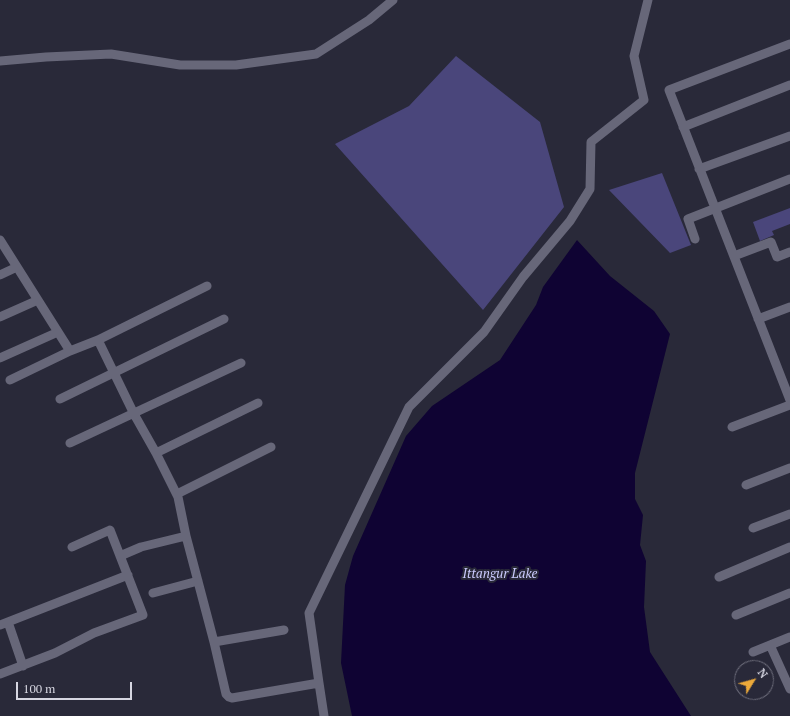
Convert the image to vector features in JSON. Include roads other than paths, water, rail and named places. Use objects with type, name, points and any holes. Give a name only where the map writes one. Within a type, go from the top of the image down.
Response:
[{"type":"street","points":[[0,61],[111,54],[180,64],[236,65],[316,54],[369,20],[393,0]]},
{"type":"street","points":[[324,716],[310,613],[408,407],[484,332],[523,277],[570,221],[590,189],[591,142],[644,100],[634,56],[648,0]]},
{"type":"street","points":[[790,44],[669,90],[758,319],[786,376],[790,400]]},
{"type":"street","points":[[683,127],[790,85]]},
{"type":"street","points":[[699,169],[790,136]]},
{"type":"street","points":[[695,239],[688,219],[790,179]]},
{"type":"street","points":[[0,240],[70,351]]},
{"type":"street","points":[[734,256],[771,242],[777,257],[790,252]]},
{"type":"street","points":[[0,275],[17,268]]},
{"type":"street","points":[[10,380],[70,351],[98,340],[207,286]]},
{"type":"street","points":[[0,317],[38,300]]},
{"type":"street","points":[[758,319],[790,307]]},
{"type":"street","points":[[60,399],[224,319]]},
{"type":"street","points":[[0,358],[58,332]]},
{"type":"street","points":[[98,340],[134,414],[177,494],[186,536],[226,694],[232,698],[319,682]]},
{"type":"street","points":[[70,443],[241,363]]},
{"type":"street","points":[[156,453],[258,403]]},
{"type":"street","points":[[732,427],[790,406]]},
{"type":"street","points":[[177,494],[271,447]]},
{"type":"street","points":[[746,485],[790,468]]},
{"type":"street","points":[[753,528],[790,514]]},
{"type":"street","points":[[0,674],[55,653],[94,633],[143,615],[110,530],[72,547]]},
{"type":"street","points":[[120,556],[141,547],[186,536]]},
{"type":"street","points":[[719,577],[790,547]]},
{"type":"street","points":[[23,666],[4,623],[128,575]]},
{"type":"street","points":[[153,593],[198,581]]},
{"type":"street","points":[[736,615],[790,593]]},
{"type":"street","points":[[214,642],[284,630]]},
{"type":"street","points":[[754,652],[790,637]]},
{"type":"street","points":[[770,645],[790,689]]},
{"type":"water","name":"Ittangur Lake","points":[[577,240],[610,276],[654,311],[670,334],[635,473],[635,499],[643,515],[640,545],[646,561],[644,607],[650,652],[691,716],[352,716],[341,663],[345,585],[353,556],[406,436],[432,406],[500,360],[536,305],[543,287]]}]
